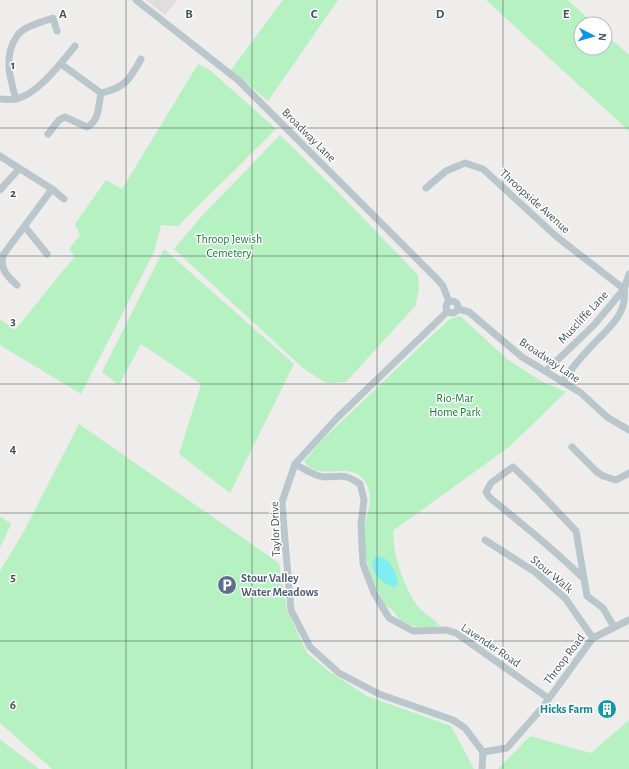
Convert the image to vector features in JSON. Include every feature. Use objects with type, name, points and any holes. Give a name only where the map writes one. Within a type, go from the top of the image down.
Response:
[{"type":"street","name":"Broadway Lane","points":[[136,0],[238,80],[438,280],[443,286],[449,302]]},
{"type":"street","points":[[16,99],[8,72],[10,53],[17,36],[30,27],[53,18],[57,31]]},
{"type":"street","points":[[0,98],[16,99],[50,77],[75,46]]},
{"type":"street","points":[[101,94],[120,88],[131,78],[141,59]]},
{"type":"street","points":[[61,64],[101,94]]},
{"type":"street","points":[[48,134],[59,120],[65,117],[88,127],[94,124],[97,117],[101,94]]},
{"type":"street","points":[[0,156],[52,189],[64,199]]},
{"type":"street","name":"Throopside Avenue","points":[[426,188],[446,171],[464,163],[483,169],[557,237],[624,289]]},
{"type":"street","points":[[0,190],[19,169]]},
{"type":"street","points":[[17,285],[6,274],[1,262],[6,250],[25,227],[52,189]]},
{"type":"street","points":[[25,227],[47,254]]},
{"type":"street","name":"Muscliffe Lane","points":[[546,371],[594,325],[624,289],[629,274]]},
{"type":"street","points":[[562,382],[588,349],[620,315],[626,298],[624,289]]},
{"type":"street","points":[[449,302],[457,302],[458,309],[453,313],[448,311],[446,306],[449,302]]},
{"type":"street","name":"Broadway Lane","points":[[458,309],[469,312],[522,357],[580,393],[607,417],[629,430]]},
{"type":"street","name":"Taylor Drive","points":[[448,311],[336,418],[295,464],[282,502],[285,541],[291,610],[310,647],[339,673],[379,694],[453,720],[465,728],[483,752]]},
{"type":"street","points":[[572,447],[603,476],[616,480],[629,473]]},
{"type":"street","name":"Lavender Road","points":[[295,464],[311,473],[323,477],[338,475],[349,476],[360,484],[364,500],[361,525],[363,564],[374,593],[389,618],[413,631],[422,632],[446,630],[456,633],[548,698]]},
{"type":"street","points":[[584,579],[553,548],[489,497],[486,492],[491,483],[513,467],[576,531],[587,596],[603,608],[614,627]]},
{"type":"street","name":"Stour Walk","points":[[485,540],[535,572],[565,598],[593,638]]},
{"type":"street","name":"Throop Road","points":[[483,752],[508,748],[542,708],[593,638],[629,620]]},
{"type":"street","points":[[482,769],[483,752]]},
{"type":"shaded area","points":[[146,0],[177,0],[165,15]]},
{"type":"green space","points":[[283,0],[338,0],[268,101],[231,70]]},
{"type":"green space","points":[[486,0],[568,0],[585,16],[573,16],[573,56],[613,56],[613,41],[629,55],[629,131]]},
{"type":"green space","points":[[198,64],[210,70],[276,129],[178,226],[161,225],[154,252],[81,394],[0,345],[0,319],[15,330],[75,256],[69,249],[80,235],[75,224],[106,180],[122,189]]},
{"type":"green space","name":"Throop Jewish Cemetery","points":[[280,135],[338,192],[418,275],[419,288],[416,305],[346,382],[326,383],[304,369],[174,249],[200,218]]},
{"type":"green space","points":[[164,249],[294,364],[230,493],[179,454],[201,384],[141,344],[119,385],[102,372]]},
{"type":"green space","name":"Rio-Mar Home Park","points":[[460,316],[507,359],[541,381],[566,392],[509,447],[394,530],[393,537],[396,557],[403,579],[412,598],[419,608],[440,626],[419,627],[408,625],[398,618],[391,609],[386,606],[370,574],[366,558],[364,533],[370,496],[364,480],[357,474],[348,471],[319,471],[311,468],[304,461],[322,440],[428,339],[450,319]]},
{"type":"green space","points":[[79,424],[279,563],[287,610],[307,653],[330,672],[367,696],[451,726],[474,769],[52,769],[0,723],[0,571],[24,531]]},
{"type":"green space","points":[[0,516],[11,524],[0,548]]},
{"type":"green space","points":[[629,720],[629,769],[498,769],[530,736],[591,753]]},
{"type":"green space","points":[[0,739],[2,741],[39,769],[0,769]]},
{"type":"water","points":[[375,557],[384,558],[391,565],[398,584],[395,587],[383,582],[374,572],[372,564]]},
{"type":"place","name":"Stour Valley Water Meadows","points":[[227,585]]},
{"type":"place","name":"Hicks Farm","points":[[607,709]]}]
